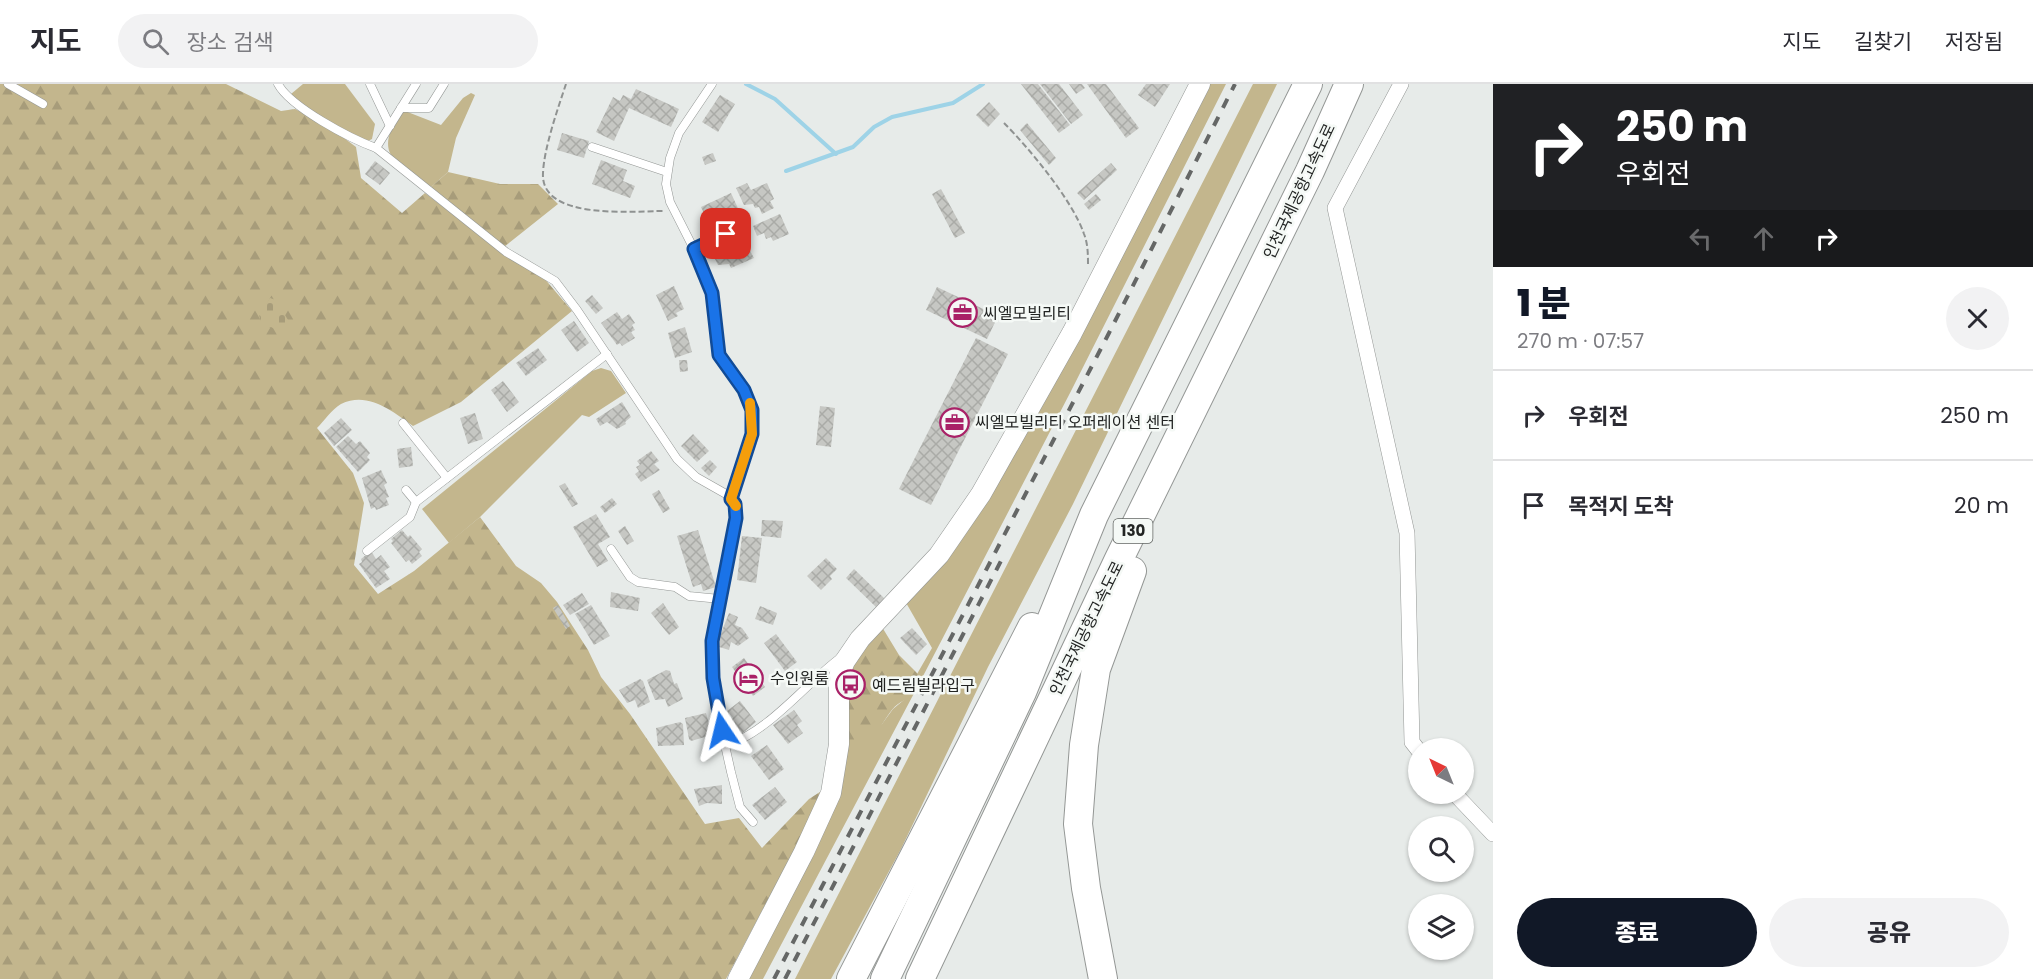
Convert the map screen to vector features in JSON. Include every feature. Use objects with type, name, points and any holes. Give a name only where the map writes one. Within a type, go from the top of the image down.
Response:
[{"type":"highway","name":"인천국제공항고속도로","points":[[885,979],[1022,692],[1094,515],[1308,84]]},
{"type":"highway","name":"인천국제공항고속도로","points":[[920,979],[1119,560],[1310,171],[1349,84]]},
{"type":"highway","points":[[1103,979],[1086,888],[1078,824],[1084,745],[1096,669],[1126,582],[1248,324],[1310,171]]},
{"type":"highway","points":[[851,979],[954,782],[1003,680],[1094,515]]},
{"type":"street","points":[[738,979],[804,852],[831,793],[839,744],[839,676],[850,651],[950,541],[1000,461],[1095,288],[1200,84]]},
{"type":"street","points":[[1401,84],[1335,208],[1407,533],[1412,738]]},
{"type":"street","points":[[1464,804],[1493,834]]},
{"type":"lane","points":[[9,84],[43,104]]},
{"type":"lane","points":[[278,84],[286,96],[300,108],[352,140],[376,148],[498,246],[555,281],[677,459],[696,477],[731,499],[735,504],[736,518],[711,652],[725,746],[740,807],[753,822]]},
{"type":"lane","points":[[370,84],[390,126]]},
{"type":"lane","points":[[376,148],[416,84]]},
{"type":"lane","points":[[401,108],[429,108],[444,84]]},
{"type":"lane","points":[[712,84],[679,133],[667,172],[667,195],[694,249],[714,301],[719,355],[744,390],[752,410],[752,434],[731,499]]},
{"type":"lane","points":[[592,147],[667,172]]},
{"type":"lane","points":[[694,249],[741,227]]},
{"type":"lane","points":[[367,550],[410,517],[416,502],[607,354]]},
{"type":"lane","points":[[403,423],[447,478]]},
{"type":"lane","points":[[406,490],[416,502]]},
{"type":"lane","points":[[611,549],[630,578],[638,582],[675,587],[689,596],[720,599]]},
{"type":"lane","points":[[725,746],[741,739],[763,723],[850,651]]},
{"type":"path","points":[[566,84],[542,174],[549,191],[558,199],[579,209],[608,212],[675,210]]},
{"type":"path","points":[[1004,123],[1059,190],[1077,218],[1088,248],[1089,277],[1095,288]]},
{"type":"green space","points":[[0,84],[226,84],[281,111],[295,109],[324,123],[356,147],[361,178],[402,213],[425,193],[510,258],[544,278],[572,311],[461,402],[413,426],[379,404],[361,400],[341,404],[317,428],[353,473],[364,503],[354,565],[378,594],[414,571],[480,517],[516,566],[541,583],[557,602],[588,650],[601,677],[630,714],[705,824],[739,818],[762,848],[809,799],[823,790],[810,820],[726,979],[0,979]]},
{"type":"green space","points":[[303,84],[345,84],[375,124],[372,139],[368,141],[349,133],[316,114],[298,100],[291,94]]},
{"type":"green space","points":[[1205,84],[1226,84],[1070,393],[922,678],[917,674],[932,648],[905,601],[951,548]]},
{"type":"green space","points":[[1253,84],[1277,84],[1073,504],[988,667],[901,849],[831,979],[795,979]]},
{"type":"green space","points":[[471,93],[475,95],[456,138],[448,172],[430,188],[391,155],[388,144],[391,132],[405,111],[441,125],[463,98]]},
{"type":"green space","points":[[448,172],[500,184],[538,184],[558,204],[504,247],[430,188]]},
{"type":"green space","points":[[270,298],[276,300],[291,325],[287,330],[269,327],[262,323],[259,314]]},
{"type":"green space","points":[[601,368],[611,371],[626,393],[589,417],[582,415],[480,517],[449,543],[422,509],[592,371]]},
{"type":"green space","points":[[882,627],[899,655],[922,678],[911,699],[892,709],[870,740],[847,750],[849,664]]},
{"type":"green space","points":[[905,699],[911,699],[763,979],[746,979],[847,750],[882,724],[893,709]]},
{"type":"building","points":[[1021,84],[1038,84],[1070,125],[1059,133]]},
{"type":"building","points":[[1040,84],[1059,84],[1083,115],[1071,124]]},
{"type":"building","points":[[1069,84],[1082,84],[1085,88],[1076,94]]},
{"type":"building","points":[[1087,84],[1106,84],[1139,128],[1126,138]]},
{"type":"building","points":[[1146,84],[1170,84],[1155,107],[1138,95]]},
{"type":"building","points":[[636,89],[679,109],[671,127],[629,108],[614,141],[596,132],[613,97],[620,101],[623,95],[631,99]]},
{"type":"building","points":[[720,95],[735,104],[718,132],[702,122]]},
{"type":"building","points":[[989,102],[1000,114],[988,127],[976,115]]},
{"type":"building","points":[[1027,123],[1056,158],[1049,165],[1020,130]]},
{"type":"building","points":[[562,133],[589,141],[584,158],[557,150]]},
{"type":"building","points":[[713,153],[716,161],[705,165],[702,157]]},
{"type":"building","points":[[601,160],[627,170],[623,181],[635,186],[630,198],[592,184]]},
{"type":"building","points":[[375,161],[390,173],[380,185],[365,174]]},
{"type":"building","points":[[1111,163],[1117,170],[1084,200],[1077,193]]},
{"type":"building","points":[[747,183],[751,190],[767,183],[774,199],[770,201],[774,208],[762,214],[759,207],[755,208],[753,204],[744,205],[736,188]]},
{"type":"building","points":[[941,189],[965,233],[955,238],[932,194]]},
{"type":"building","points":[[731,193],[741,215],[719,225],[713,213],[706,217],[701,207]]},
{"type":"building","points":[[1096,194],[1101,200],[1089,210],[1084,204]]},
{"type":"building","points":[[780,214],[789,234],[773,241],[771,237],[766,239],[764,233],[757,236],[753,226]]},
{"type":"building","points":[[742,242],[754,258],[731,268],[729,264],[718,265],[713,255]]},
{"type":"building","points":[[674,286],[684,309],[676,313],[678,316],[668,321],[656,295]]},
{"type":"building","name":"씨엘모빌리티","points":[[937,287],[998,316],[987,339],[926,310]]},
{"type":"building","points":[[592,295],[603,308],[596,314],[585,301]]},
{"type":"building","points":[[617,312],[622,319],[629,314],[635,323],[632,325],[635,330],[631,332],[635,338],[622,346],[620,343],[617,345],[601,323]]},
{"type":"building","points":[[574,321],[589,343],[577,352],[561,330]]},
{"type":"building","points":[[685,327],[692,352],[675,358],[668,333]]},
{"type":"building","name":"씨엘모빌리티 오퍼레이션 센터","points":[[976,338],[1008,354],[931,505],[899,489]]},
{"type":"building","points":[[538,348],[547,360],[526,376],[516,363]]},
{"type":"building","points":[[679,360],[687,360],[688,371],[680,372]]},
{"type":"building","points":[[503,381],[519,402],[507,412],[491,390]]},
{"type":"building","points":[[622,402],[631,417],[625,422],[626,424],[617,429],[607,422],[600,426],[596,419]]},
{"type":"building","points":[[820,406],[835,408],[831,447],[816,445]]},
{"type":"building","points":[[475,413],[483,439],[468,444],[460,418]]},
{"type":"building","points":[[341,418],[352,430],[334,446],[324,433]]},
{"type":"building","points":[[693,434],[709,451],[697,462],[681,446]]},
{"type":"building","points":[[348,436],[356,444],[360,441],[370,453],[367,457],[370,460],[358,472],[336,447]]},
{"type":"building","points":[[411,447],[413,466],[399,468],[397,449]]},
{"type":"building","points":[[651,451],[659,461],[654,464],[660,470],[641,482],[635,474],[639,471],[636,467],[640,465],[637,461]]},
{"type":"building","points":[[710,460],[717,467],[709,476],[701,468]]},
{"type":"building","points":[[381,470],[387,483],[384,485],[389,497],[386,498],[389,505],[376,510],[375,507],[371,509],[362,478]]},
{"type":"building","points":[[565,483],[578,504],[572,507],[559,486]]},
{"type":"building","points":[[659,490],[670,509],[663,513],[652,494]]},
{"type":"building","points":[[612,498],[617,504],[605,513],[600,507]]},
{"type":"building","points":[[596,514],[610,537],[598,544],[608,561],[597,567],[573,527]]},
{"type":"building","points":[[762,520],[783,521],[781,538],[761,536]]},
{"type":"building","points":[[625,526],[634,541],[627,545],[618,531]]},
{"type":"building","points":[[402,530],[408,537],[410,535],[422,549],[419,552],[422,556],[412,564],[409,560],[406,562],[391,543],[393,541],[391,539]]},
{"type":"building","points":[[698,530],[716,587],[703,591],[701,584],[693,587],[677,536]]},
{"type":"building","points":[[742,536],[762,538],[756,583],[737,580]]},
{"type":"building","points":[[371,551],[376,559],[381,555],[390,567],[384,571],[390,579],[376,588],[359,564],[362,562],[361,559]]},
{"type":"building","points":[[826,558],[837,569],[830,576],[832,579],[821,590],[807,576]]},
{"type":"building","points":[[854,569],[885,599],[877,608],[846,578]]},
{"type":"building","points":[[611,592],[640,598],[638,611],[610,607]]},
{"type":"building","points":[[582,593],[589,604],[570,615],[563,605]]},
{"type":"building","points":[[663,603],[679,627],[669,635],[651,613]]},
{"type":"building","points":[[558,605],[570,626],[566,629],[553,608]]},
{"type":"building","points":[[591,605],[610,636],[594,645],[575,614]]},
{"type":"building","points":[[760,606],[777,613],[773,625],[755,619]]},
{"type":"building","points":[[729,613],[738,617],[735,625],[742,628],[749,638],[738,646],[731,642],[729,650],[716,646]]},
{"type":"building","points":[[912,628],[927,644],[916,655],[900,638]]},
{"type":"building","points":[[776,634],[797,662],[785,671],[764,643]]},
{"type":"building","points":[[744,658],[765,687],[753,696],[732,667]]},
{"type":"building","points":[[666,670],[670,671],[674,684],[677,683],[683,699],[668,707],[665,699],[655,700],[647,680]]},
{"type":"building","points":[[640,679],[643,681],[650,702],[638,708],[635,700],[627,703],[619,690]]},
{"type":"building","points":[[740,701],[756,722],[739,736],[728,722],[733,718],[727,711]]},
{"type":"building","points":[[794,710],[802,721],[797,725],[803,733],[788,744],[773,725]]},
{"type":"building","points":[[706,713],[712,735],[691,741],[685,718]]},
{"type":"building","points":[[680,722],[683,724],[684,745],[658,746],[656,728]]},
{"type":"building","points":[[767,745],[784,769],[769,780],[751,756]]},
{"type":"building","points":[[722,785],[722,804],[707,803],[699,806],[694,789]]},
{"type":"building","points":[[775,787],[787,802],[765,820],[752,805]]},
{"type":"waterway","points":[[746,84],[775,99],[836,154]]},
{"type":"waterway","points":[[786,171],[853,147],[874,127],[892,117],[953,103],[983,84]]},
{"type":"railway","points":[[774,979],[1109,333],[1235,84]]},
{"type":"railway","points":[[785,979],[1003,557]]},
{"type":"slow traffic","points":[[736,506],[731,499],[752,434],[753,421],[750,403]]},
{"type":"place","name":"씨엘모빌리티","points":[[962,313]]},
{"type":"place","name":"씨엘모빌리티 오퍼레이션 센터","points":[[954,422]]},
{"type":"place","name":"수인원룸","points":[[749,678]]},
{"type":"place","name":"예드림빌라입구","points":[[851,685]]},
{"type":"route","points":[[722,730],[713,678],[712,641],[736,518],[735,504],[731,499],[752,434],[753,421],[752,410],[744,390],[719,355],[716,309],[694,249],[726,234]]}]
